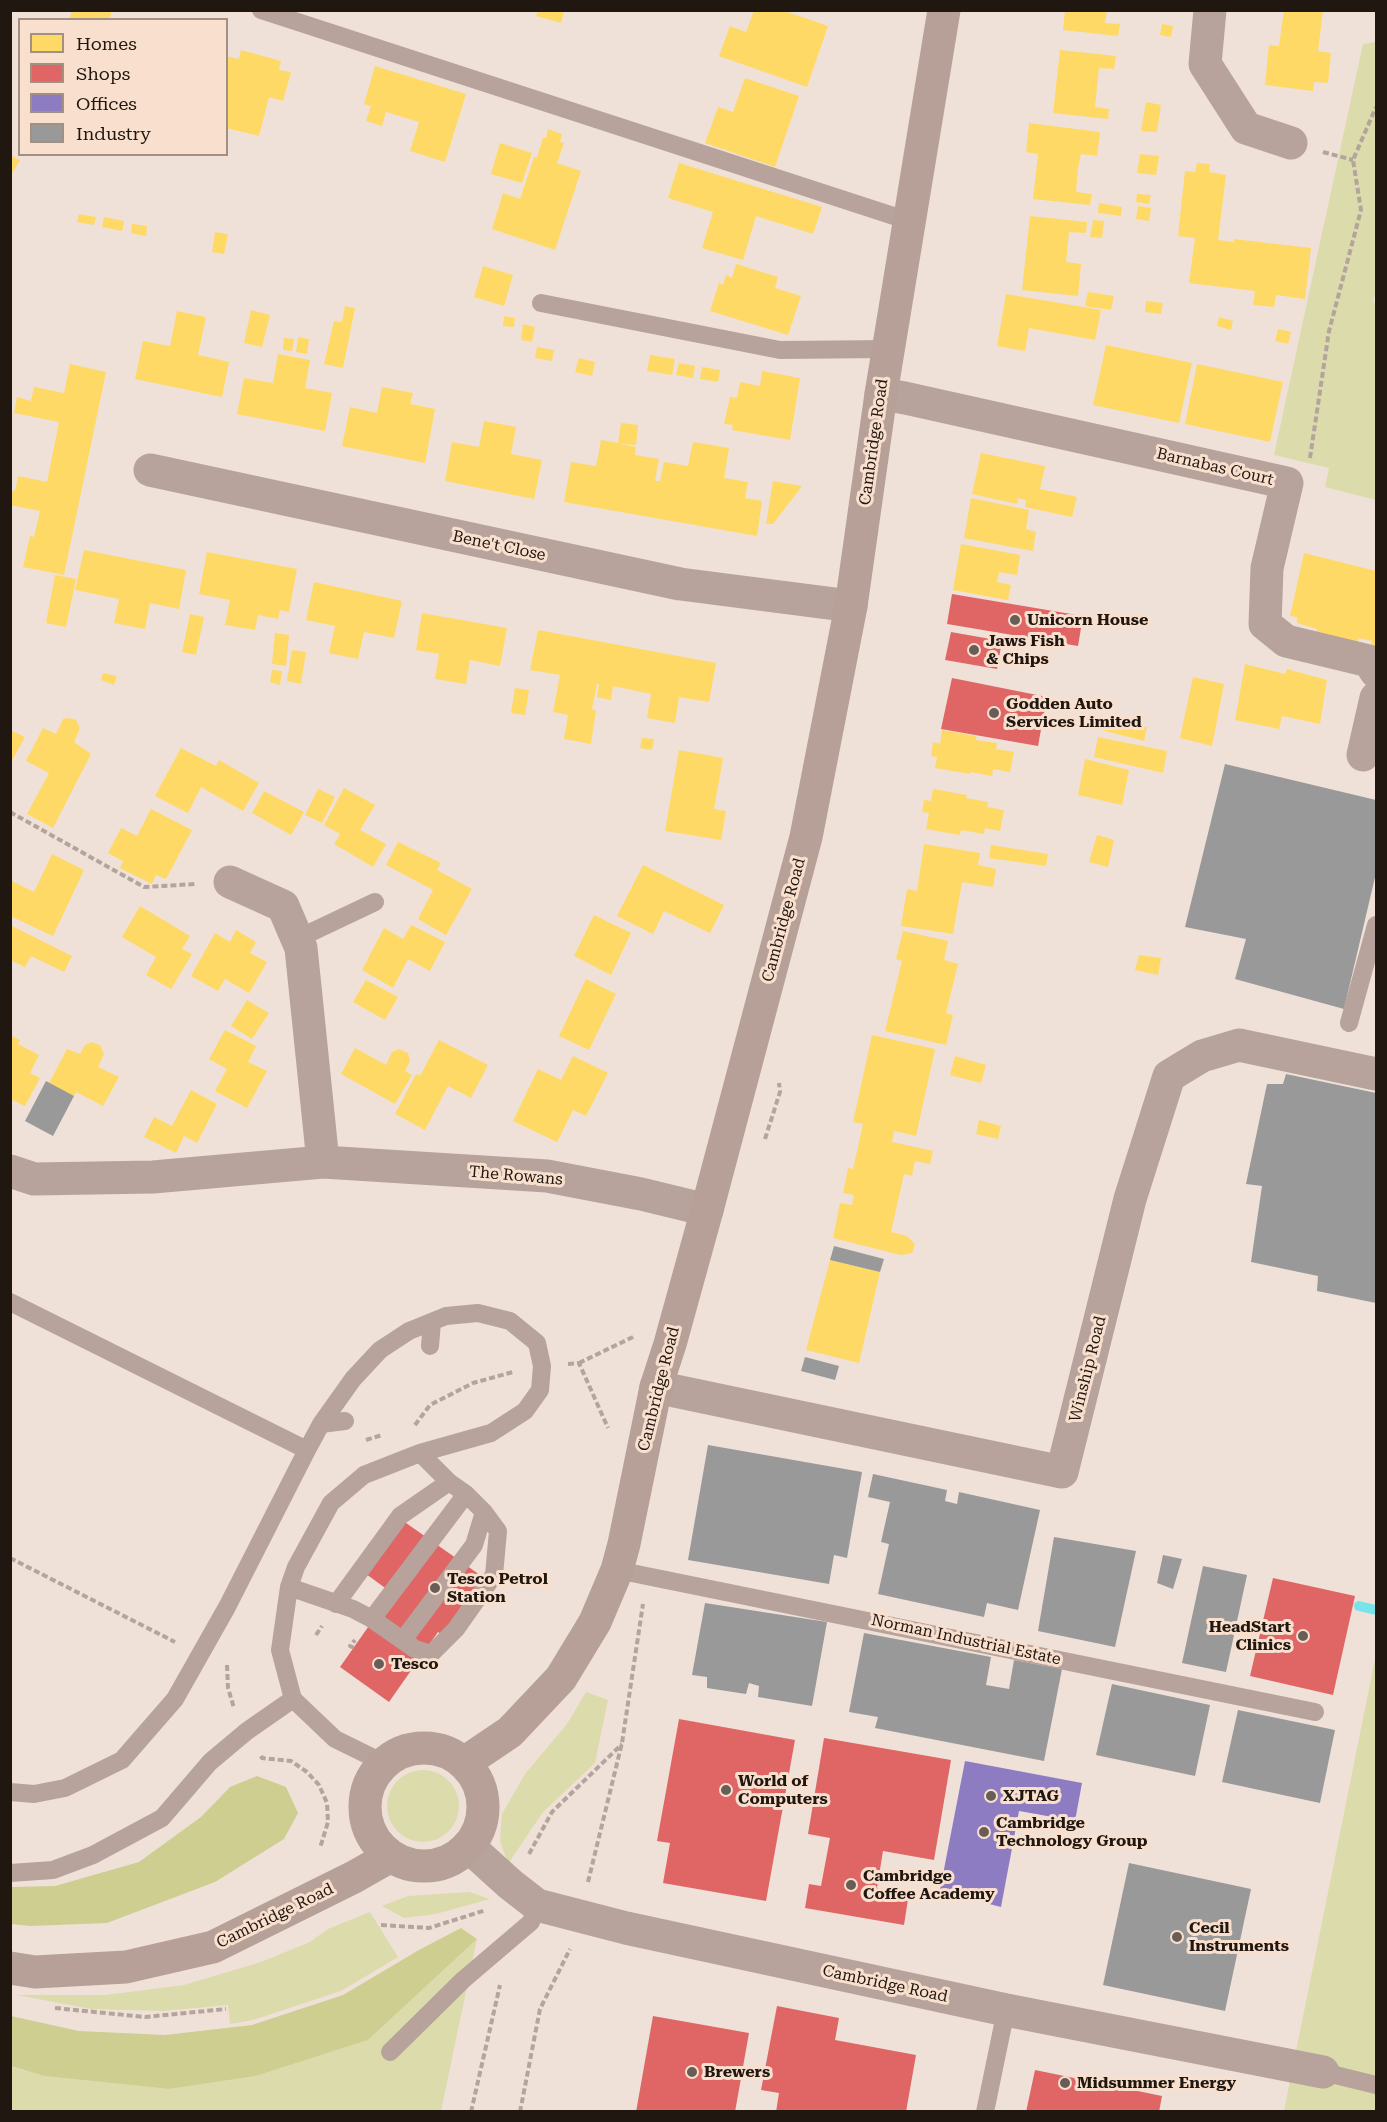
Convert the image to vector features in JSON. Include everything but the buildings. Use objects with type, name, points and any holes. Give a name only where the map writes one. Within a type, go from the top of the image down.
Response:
[{"type":"street","name":"Cambridge Road","points":[[464,1763],[510,1732],[561,1678],[595,1622],[624,1544],[656,1387],[707,1210],[806,837],[851,606],[888,349],[944,10]]},
{"type":"street","points":[[1210,10],[1205,64],[1246,128],[1290,143]]},
{"type":"street","name":"Barnabas Court","points":[[881,394],[1287,483],[1266,568],[1265,624],[1286,641],[1369,661],[1377,672]]},
{"type":"street","name":"Bene't Close","points":[[150,470],[680,584],[851,606]]},
{"type":"street","points":[[1363,754],[1377,698]]},
{"type":"street","points":[[230,882],[283,906],[301,948],[323,1162]]},
{"type":"street","name":"Winship Road","points":[[656,1387],[1062,1472],[1130,1199],[1169,1076],[1202,1056],[1239,1045],[1377,1074]]},
{"type":"street","name":"The Rowans","points":[[10,1171],[34,1179],[153,1177],[323,1162],[547,1176],[707,1210]]},
{"type":"street","points":[[424,1748],[446,1751],[464,1763],[478,1782],[483,1804],[480,1827],[468,1846],[452,1859],[431,1866],[410,1865],[391,1856],[373,1837],[364,1812],[369,1785],[384,1763],[402,1751],[424,1748]]},
{"type":"street","name":"Cambridge Road","points":[[468,1846],[537,1905],[626,1928],[1006,2010],[1323,2072]]},
{"type":"street","name":"Cambridge Road","points":[[10,1968],[35,1972],[126,1967],[213,1947],[354,1877],[391,1856]]},
{"type":"lane","points":[[261,10],[909,221]]},
{"type":"lane","points":[[542,303],[780,350],[888,349]]},
{"type":"lane","points":[[297,939],[375,902]]},
{"type":"lane","points":[[1349,1023],[1377,925]]},
{"type":"lane","points":[[10,1302],[307,1450]]},
{"type":"lane","points":[[10,1792],[34,1794],[65,1788],[122,1760],[175,1699],[227,1607],[321,1424],[353,1379],[380,1350],[398,1337],[446,1316],[478,1313],[510,1321],[537,1343],[542,1366],[540,1390],[525,1411],[491,1433],[420,1453],[364,1475],[331,1503],[296,1567],[289,1587],[280,1650],[293,1699],[335,1739],[384,1763]]},
{"type":"lane","points":[[430,1346],[432,1322]]},
{"type":"lane","points":[[321,1424],[345,1421]]},
{"type":"lane","points":[[289,1587],[353,1609],[372,1619],[415,1649],[431,1654],[456,1629],[494,1575],[498,1531],[484,1512],[466,1494],[448,1482],[420,1453]]},
{"type":"lane","points":[[336,1604],[400,1516],[448,1482]]},
{"type":"lane","points":[[372,1619],[466,1494]]},
{"type":"lane","points":[[403,1640],[474,1545],[484,1512]]},
{"type":"lane","name":"Norman Industrial Estate","points":[[616,1570],[1315,1712]]},
{"type":"lane","points":[[10,1873],[53,1870],[93,1855],[162,1818],[210,1762],[247,1731],[293,1699]]},
{"type":"lane","points":[[390,2052],[463,1980],[531,1922],[537,1905]]},
{"type":"lane","points":[[985,2112],[1006,2010]]},
{"type":"lane","points":[[1323,2072],[1377,2085]]},
{"type":"path","points":[[1287,483],[1308,469],[1329,331],[1361,210],[1353,159],[1377,107]]},
{"type":"path","points":[[10,812],[144,887],[230,882]]},
{"type":"path","points":[[413,1427],[430,1405],[473,1383],[542,1366],[579,1363],[636,1335]]},
{"type":"path","points":[[579,1363],[608,1428]]},
{"type":"path","points":[[357,1442],[390,1433]]},
{"type":"path","points":[[10,1558],[178,1644]]},
{"type":"path","points":[[381,1925],[429,1928],[498,1906],[552,1812],[622,1743]]},
{"type":"path","points":[[520,2112],[540,2009],[571,1947]]},
{"type":"path","points":[[471,2112],[502,1976],[493,1954]]},
{"type":"path","points":[[54,2008],[145,2017],[226,2009]]},
{"type":"green space","points":[[1376,42],[1376,290],[1373,302],[1376,303],[1376,500],[1325,487],[1329,468],[1274,455],[1363,44]]},
{"type":"green space","points":[[1376,1654],[1376,2111],[1284,2111]]},
{"type":"green space","points":[[586,1692],[608,1700],[595,1763],[543,1812],[508,1864],[500,1841],[502,1814],[525,1774],[567,1724]]},
{"type":"green space","points":[[430,1770],[449,1780],[457,1792],[459,1806],[457,1820],[449,1832],[437,1840],[416,1842],[397,1832],[389,1820],[387,1799],[397,1780],[409,1772]]},
{"type":"green space","points":[[257,1776],[286,1787],[298,1813],[284,1839],[215,1882],[107,1923],[30,1926],[11,1924],[11,1887],[55,1886],[139,1862],[201,1817],[230,1787]]},
{"type":"green space","points":[[469,1892],[490,1899],[436,1914],[404,1918],[382,1906],[408,1896]]},
{"type":"green space","points":[[370,1912],[398,1957],[341,1991],[253,2020],[230,2024],[228,2005],[163,2011],[91,2009],[17,1995],[105,1995],[184,1985],[261,1962],[310,1942],[328,1929]]},
{"type":"green space","points":[[461,1928],[477,1939],[368,2040],[256,2076],[169,2089],[44,2076],[11,2066],[11,2016],[79,2031],[165,2035],[252,2025],[343,1995]]},
{"type":"green space","points":[[477,1939],[441,2111],[11,2111],[10,2066],[44,2076],[169,2089],[256,2076],[368,2040]]},
{"type":"waterway","points":[[1359,1606],[1376,1610]]},
{"type":"place","name":"Unicorn House","points":[[1015,620]]},
{"type":"place","name":"Jaws Fish & Chips","points":[[974,650]]},
{"type":"place","name":"Godden Auto Services Limited","points":[[994,713]]},
{"type":"place","name":"Tesco Petrol Station","points":[[435,1588]]},
{"type":"place","name":"HeadStart Clinics","points":[[1303,1636]]},
{"type":"place","name":"Tesco","points":[[379,1664]]},
{"type":"place","name":"World of Computers","points":[[726,1790]]},
{"type":"place","name":"XJTAG","points":[[991,1796]]},
{"type":"place","name":"Cambridge Technology Group","points":[[984,1832]]},
{"type":"place","name":"Cambridge Coffee Academy","points":[[851,1885]]},
{"type":"place","name":"Cecil Instruments","points":[[1177,1937]]},
{"type":"place","name":"Brewers","points":[[692,2072]]},
{"type":"place","name":"Midsummer Energy","points":[[1065,2083]]}]
